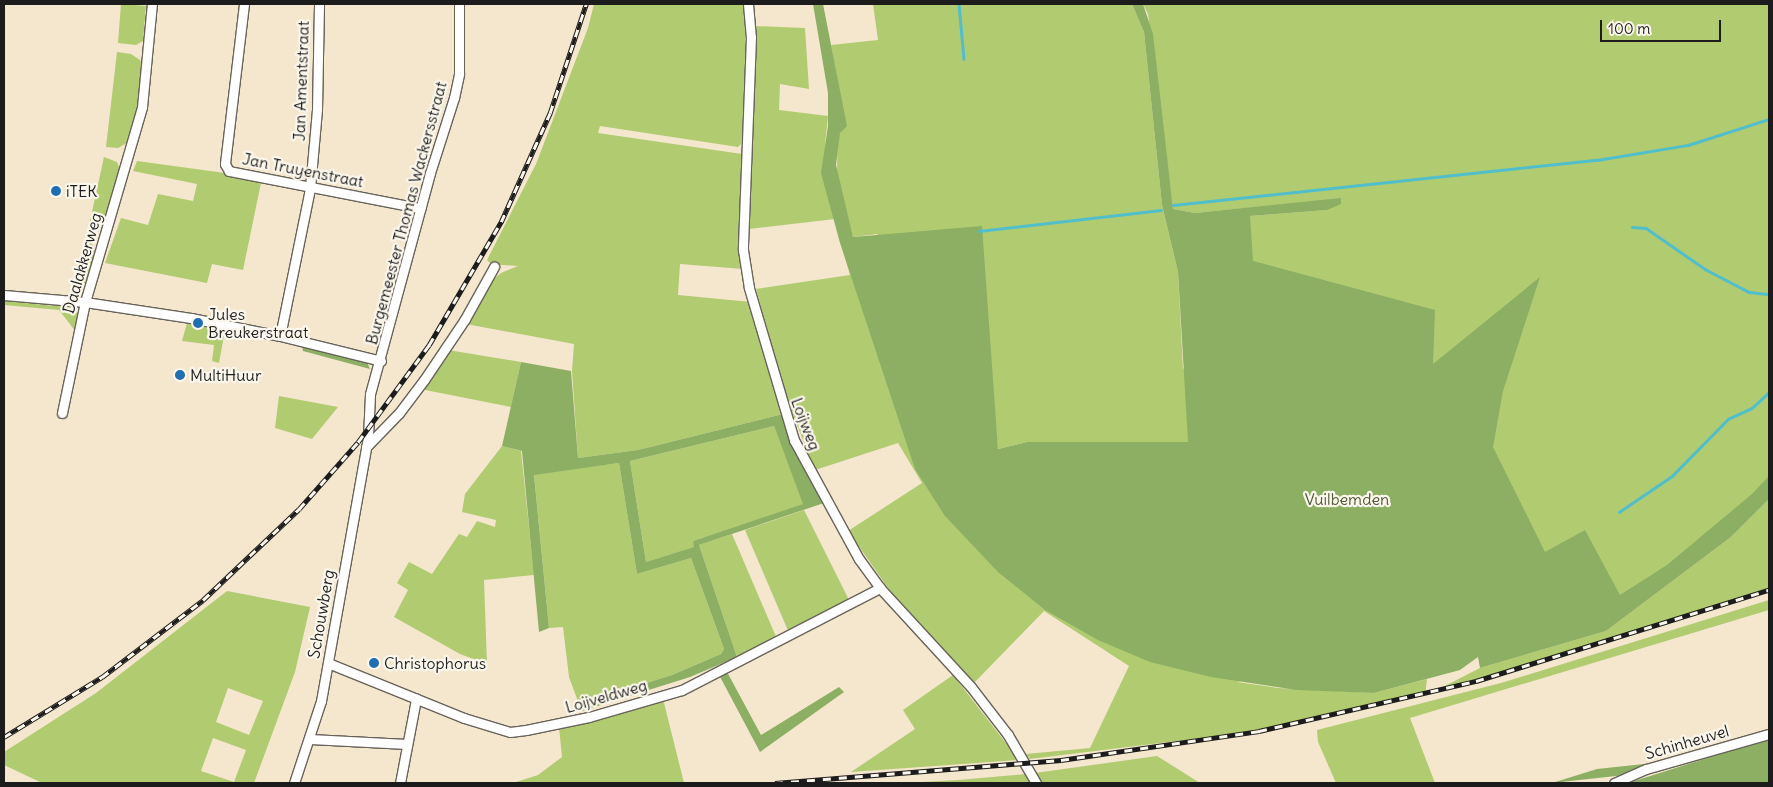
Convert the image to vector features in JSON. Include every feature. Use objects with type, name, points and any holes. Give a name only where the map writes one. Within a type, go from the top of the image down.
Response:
[{"type":"street","name":"Daalakkerweg","points":[[62,413],[85,302],[142,107],[152,4]]},
{"type":"street","name":"Jan Truyenstraat","points":[[244,4],[225,164],[229,171],[420,208]]},
{"type":"street","name":"Jan Amentstraat","points":[[280,336],[310,188],[317,109],[319,4]]},
{"type":"street","name":"Burgemeester Thomas Wackersstraat","points":[[368,429],[370,394],[420,208],[459,74],[459,4]]},
{"type":"street","name":"Loijweg","points":[[748,4],[750,37],[743,250],[749,288],[794,440],[829,509],[880,588],[971,687],[1008,735],[1036,783]]},
{"type":"street","points":[[366,447],[399,413],[424,380],[465,319],[494,267]]},
{"type":"street","points":[[4,295],[85,302],[280,336],[380,362]]},
{"type":"street","name":"Schouwberg","points":[[294,783],[310,739],[328,664],[368,429]]},
{"type":"street","name":"Loijveldweg","points":[[328,664],[416,699],[510,732],[548,728],[682,690],[880,588]]},
{"type":"street","points":[[400,783],[416,699]]},
{"type":"street","name":"Schinheuvel","points":[[1614,783],[1646,769],[1769,734]]},
{"type":"street","points":[[310,739],[407,744]]},
{"type":"green space","points":[[121,4],[146,6],[143,41],[136,45],[118,43]]},
{"type":"green space","points":[[594,4],[744,4],[746,52],[743,142],[738,147],[600,126],[598,133],[742,154],[743,269],[680,264],[678,295],[751,302],[783,414],[638,450],[578,458],[572,371],[574,344],[466,324],[490,282],[501,273],[518,266],[491,264],[487,260],[536,164],[588,28]]},
{"type":"green space","name":"Vuilbemden","points":[[813,4],[823,4],[847,126],[840,133],[836,165],[853,237],[982,226],[998,449],[1027,442],[1188,442],[1178,272],[1162,205],[1144,32],[1132,4],[1143,4],[1153,34],[1173,209],[1195,213],[1341,198],[1341,204],[1327,210],[1250,216],[1253,261],[1435,310],[1433,364],[1540,277],[1503,391],[1493,447],[1545,552],[1585,530],[1620,595],[1667,565],[1752,494],[1769,476],[1769,499],[1731,537],[1606,631],[1480,668],[1478,657],[1460,670],[1374,693],[1297,690],[1211,677],[1150,662],[1098,640],[1045,610],[998,572],[945,516],[915,469],[840,243],[821,173],[828,126],[828,93]]},
{"type":"green space","points":[[873,4],[1132,4],[1144,32],[1162,205],[1178,272],[1183,370],[1250,216],[1327,210],[1341,199],[1195,213],[1173,209],[1148,14],[1143,4],[1769,4],[1769,495],[1620,605],[1237,682],[1278,688],[1374,693],[1427,679],[1425,696],[1250,732],[1030,759],[1026,754],[1090,748],[1129,666],[1044,611],[973,684],[893,595],[848,531],[922,483],[898,443],[815,470],[785,395],[756,289],[850,275],[841,243],[996,456],[1027,442],[998,449],[989,355],[877,234],[853,237],[837,179],[838,82],[831,45],[878,40]]},
{"type":"green space","points":[[754,26],[805,28],[809,89],[780,84],[779,110],[828,116],[825,145],[828,193],[835,219],[749,229]]},
{"type":"green space","points":[[117,52],[131,54],[140,60],[143,68],[139,109],[127,143],[118,148],[106,147]]},
{"type":"green space","points":[[104,157],[117,162],[121,172],[106,219],[88,230]]},
{"type":"green space","points":[[137,161],[262,178],[243,270],[212,264],[207,283],[105,263],[121,218],[148,225],[158,194],[193,201],[197,184],[133,171]]},
{"type":"green space","points":[[86,240],[93,245],[96,255],[85,283],[73,291]]},
{"type":"green space","points":[[4,301],[56,306],[68,304],[78,314],[76,332],[59,310],[4,305]]},
{"type":"green space","points":[[187,323],[225,330],[219,363],[212,361],[214,345],[182,341]]},
{"type":"green space","points":[[302,345],[367,362],[370,369],[303,351]]},
{"type":"green space","points":[[448,350],[521,362],[511,407],[420,389]]},
{"type":"green space","points":[[521,362],[571,371],[578,458],[638,450],[783,414],[824,503],[699,545],[737,657],[690,677],[582,711],[579,704],[672,675],[721,654],[724,649],[691,558],[637,574],[619,463],[534,475],[549,628],[539,632],[522,451],[502,446]],"holes":[[[774,426],[803,504],[693,541],[694,547],[646,562],[630,461]]]},
{"type":"green space","points":[[279,396],[338,407],[312,439],[275,428]]},
{"type":"green space","points":[[774,426],[804,504],[693,541],[695,547],[646,562],[630,461]]},
{"type":"green space","points":[[502,446],[521,451],[534,575],[484,580],[487,664],[460,654],[394,617],[408,590],[397,583],[409,562],[432,574],[459,534],[467,537],[477,521],[495,527],[496,520],[462,512],[465,494]]},
{"type":"green space","points":[[619,463],[637,574],[691,558],[724,649],[721,654],[672,675],[579,704],[569,677],[563,627],[549,628],[534,474]]},
{"type":"green space","points":[[1769,499],[1769,590],[1427,695],[1480,668],[1606,631],[1731,537]]},
{"type":"green space","points":[[804,510],[850,602],[789,633],[745,530]]},
{"type":"green space","points":[[732,534],[777,639],[737,657],[699,545]]},
{"type":"green space","points":[[227,591],[310,607],[295,672],[254,783],[42,783],[4,765],[4,752],[96,693]],"holes":[[[228,688],[263,701],[249,735],[216,722]],[[213,738],[246,750],[234,782],[201,771]]]},
{"type":"green space","points":[[1769,600],[1769,610],[1410,718],[1435,783],[1336,783],[1318,742],[1317,730],[1501,683]]},
{"type":"green space","points":[[726,670],[761,735],[839,687],[844,692],[760,752],[718,673]]},
{"type":"green space","points":[[953,675],[1019,760],[851,772],[915,729],[903,710]]},
{"type":"green space","points":[[663,699],[684,783],[513,783],[538,775],[562,757],[559,727]]},
{"type":"green space","points":[[1769,740],[1769,783],[1628,783],[1761,741]]},
{"type":"green space","points":[[1157,756],[1200,783],[1041,783],[1035,773]]},
{"type":"green space","points":[[1663,762],[1625,775],[1552,783],[1597,769]]},
{"type":"green space","points":[[1026,774],[1031,783],[904,783],[958,780]]},
{"type":"waterway","points":[[959,4],[964,59]]},
{"type":"waterway","points":[[1173,205],[1597,160],[1688,145],[1769,119]]},
{"type":"waterway","points":[[979,231],[1161,210]]},
{"type":"waterway","points":[[1632,227],[1646,228],[1705,269],[1749,292],[1769,294]]},
{"type":"waterway","points":[[1619,512],[1672,476],[1728,419],[1752,408],[1769,392]]},
{"type":"railway","points":[[4,737],[102,677],[203,600],[299,509],[358,442],[429,345],[501,222],[550,113],[586,4]]},
{"type":"railway","points":[[775,783],[1061,760],[1259,731],[1476,681],[1769,590]]},
{"type":"place","name":"iTEK","points":[[56,191]]},
{"type":"place","name":"Jules Breukerstraat","points":[[198,323]]},
{"type":"place","name":"MultiHuur","points":[[180,375]]},
{"type":"place","name":"Christophorus","points":[[374,663]]}]
